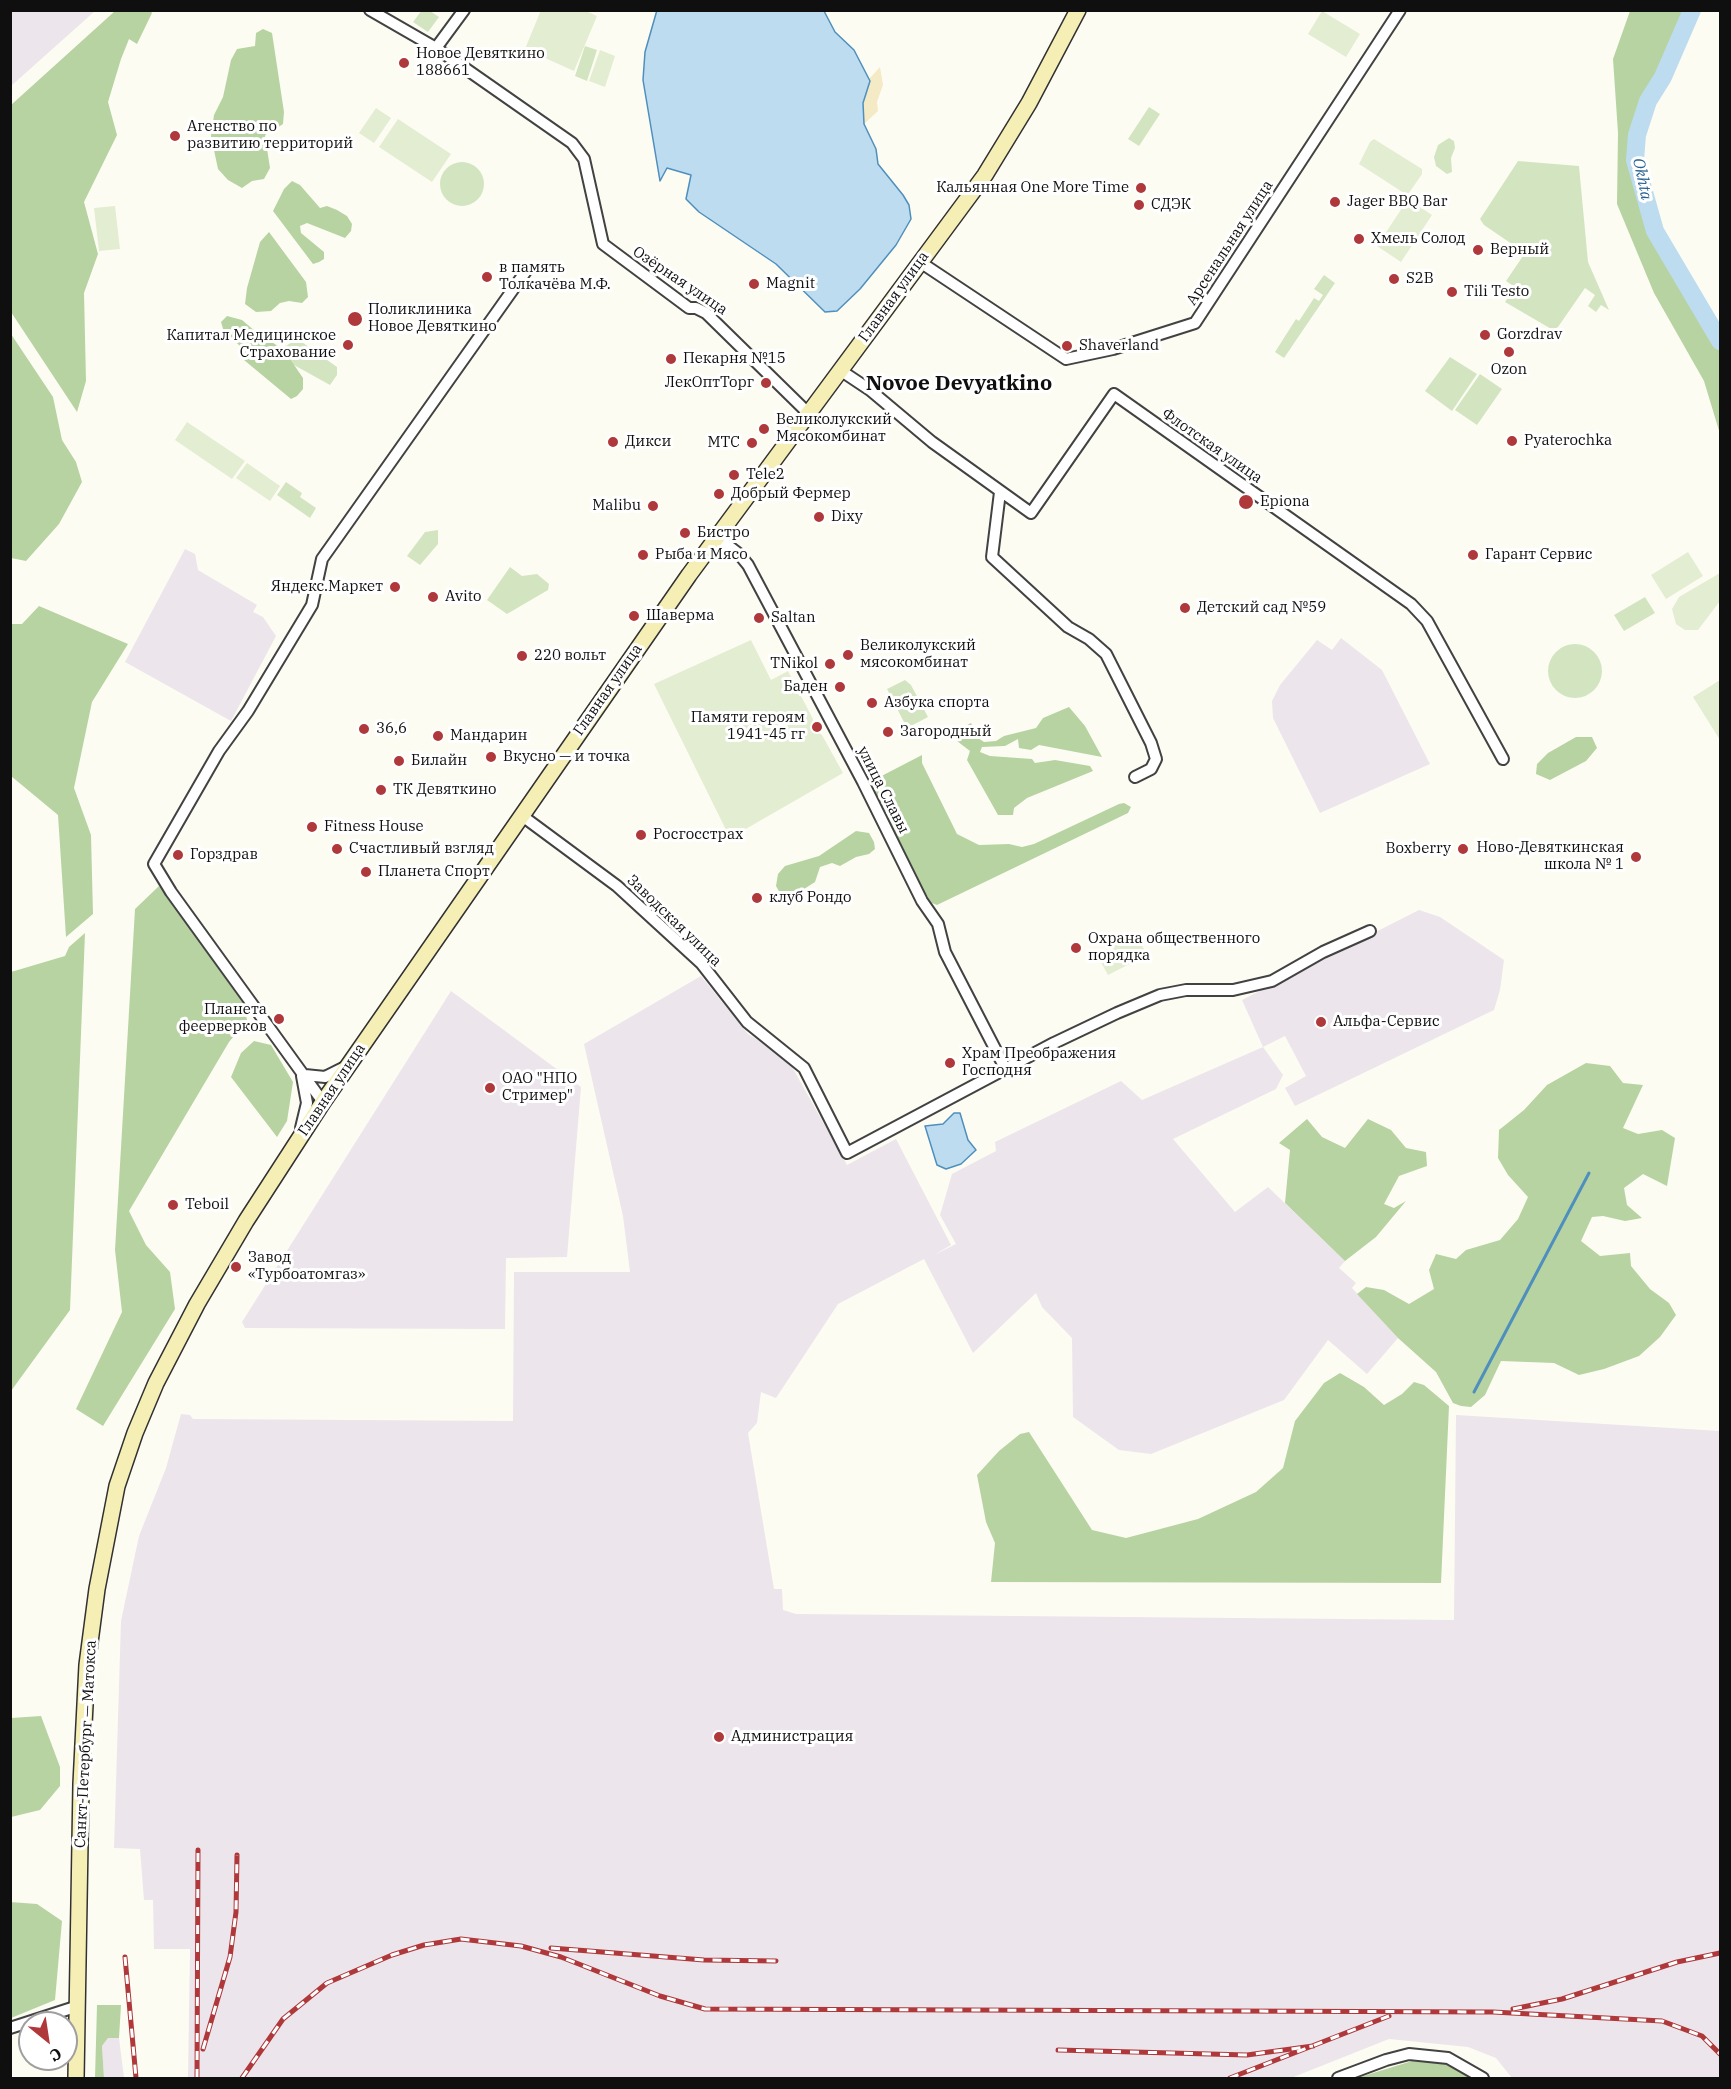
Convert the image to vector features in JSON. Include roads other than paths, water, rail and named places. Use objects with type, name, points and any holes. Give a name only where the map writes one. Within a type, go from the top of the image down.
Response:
[{"type":"main road","name":"Главная улица","points":[[156,1383],[197,1304],[292,1149],[348,1065],[717,537],[985,175],[1049,66],[1078,10]]},
{"type":"main road","name":"Санкт-Петербург — Матокса","points":[[76,2079],[75,2007],[81,1784],[87,1665],[94,1611],[117,1486],[135,1433],[156,1383]]},
{"type":"street","name":"Озёрная улица","points":[[370,10],[436,48],[572,143],[584,159],[603,244],[689,308],[696,308],[706,313],[808,413]]},
{"type":"street","points":[[436,48],[464,10]]},
{"type":"street","name":"Арсенальная улица","points":[[920,262],[1066,359],[1094,354],[1195,323],[1400,10]]},
{"type":"street","points":[[324,1102],[171,892],[154,864],[219,751],[248,711],[312,605],[322,559],[526,271]]},
{"type":"street","points":[[840,370],[1000,492],[992,557],[1068,627],[1089,639],[1106,654],[1156,759],[1151,769],[1135,777]]},
{"type":"street","name":"Флотская улица","points":[[1000,492],[1031,513],[1114,394],[1411,604],[1427,621],[1503,759]]},
{"type":"street","name":"улица Славы","points":[[717,537],[740,554],[748,565],[922,901],[938,924],[945,952],[1005,1068]]},
{"type":"street","name":"Заводская улица","points":[[521,815],[634,902],[701,963],[747,1022],[804,1068],[848,1152],[1005,1068]]},
{"type":"street","points":[[1005,1068],[1106,1018],[1160,995],[1186,990],[1233,990],[1272,981],[1323,952],[1370,931]]},
{"type":"street","points":[[292,1149],[307,1103],[297,1064]]},
{"type":"street","points":[[305,1075],[325,1077],[348,1065]]},
{"type":"street","points":[[10,2028],[75,2007]]},
{"type":"street","points":[[1338,2079],[1386,2060],[1410,2055],[1448,2058],[1483,2079]]},
{"type":"water","points":[[657,10],[824,11],[835,32],[854,50],[870,81],[863,103],[864,124],[876,149],[878,164],[909,205],[911,219],[896,245],[860,289],[837,311],[825,312],[776,264],[699,212],[686,199],[691,175],[667,168],[660,181],[643,80],[645,52]]},
{"type":"water","points":[[954,1113],[960,1113],[968,1140],[976,1150],[961,1164],[946,1169],[937,1165],[925,1126],[943,1124]]},
{"type":"waterway","name":"Okhta","points":[[1692,10],[1663,77],[1648,101],[1637,135],[1635,160],[1655,231],[1720,341]]},
{"type":"waterway","points":[[1474,1392],[1589,1173]]},
{"type":"railway","points":[[197,2078],[198,1850]]},
{"type":"railway","points":[[203,2049],[230,1957],[236,1912],[237,1855]]},
{"type":"railway","points":[[242,2078],[283,2019],[327,1983],[392,1955],[424,1945],[461,1939],[521,1946],[561,1957],[660,1996],[705,2009],[1493,2012],[1662,2021],[1702,2036],[1720,2054]]},
{"type":"railway","points":[[551,1948],[704,1960],[776,1961]]},
{"type":"railway","points":[[1513,2009],[1562,1999],[1677,1962],[1720,1953]]},
{"type":"railway","points":[[125,1957],[136,2078]]},
{"type":"railway","points":[[1230,2078],[1389,2016]]},
{"type":"railway","points":[[1058,2050],[1247,2055],[1313,2046]]},
{"type":"place","name":"Новое Девяткино 188661","points":[[404,63]]},
{"type":"place","name":"Агенство по развитию территорий","points":[[175,136]]},
{"type":"place","name":"Кальянная One More Time","points":[[1141,188]]},
{"type":"place","name":"Jager BBQ Bar","points":[[1335,202]]},
{"type":"place","name":"СДЭК","points":[[1139,205]]},
{"type":"place","name":"Хмель Солод","points":[[1359,239]]},
{"type":"place","name":"Верный","points":[[1478,250]]},
{"type":"place","name":"в память Толкачёва М.Ф.","points":[[487,277]]},
{"type":"place","name":"S2B","points":[[1394,279]]},
{"type":"place","name":"Magnit","points":[[754,284]]},
{"type":"place","name":"Tili Testo","points":[[1452,292]]},
{"type":"place","name":"Поликлиника Новое Девяткино","points":[[355,319]]},
{"type":"place","name":"Gorzdrav","points":[[1485,335]]},
{"type":"place","name":"Капитал Медицинское Страхование","points":[[348,345]]},
{"type":"place","name":"Shaverland","points":[[1067,346]]},
{"type":"place","name":"Ozon","points":[[1509,352]]},
{"type":"place","name":"Пекарня №15","points":[[671,359]]},
{"type":"place","name":"ЛекОптТорг","points":[[766,383]]},
{"type":"place","name":"Великолукский Мясокомбинат","points":[[764,429]]},
{"type":"place","name":"Pyaterochka","points":[[1512,441]]},
{"type":"place","name":"Дикси","points":[[613,442]]},
{"type":"place","name":"МТС","points":[[752,443]]},
{"type":"place","name":"Tele2","points":[[734,475]]},
{"type":"place","name":"Добрый Фермер","points":[[719,494]]},
{"type":"place","name":"Epiona","points":[[1246,502]]},
{"type":"place","name":"Malibu","points":[[653,506]]},
{"type":"place","name":"Dixy","points":[[819,517]]},
{"type":"place","name":"Бистро","points":[[685,533]]},
{"type":"place","name":"Рыба и Мясо","points":[[643,555]]},
{"type":"place","name":"Гарант Сервис","points":[[1473,555]]},
{"type":"place","name":"Яндекс.Маркет","points":[[395,587]]},
{"type":"place","name":"Avito","points":[[433,597]]},
{"type":"place","name":"Детский сад №59","points":[[1185,608]]},
{"type":"place","name":"Шаверма","points":[[634,616]]},
{"type":"place","name":"Saltan","points":[[759,618]]},
{"type":"place","name":"Великолукский мясокомбинат","points":[[848,655]]},
{"type":"place","name":"220 вольт","points":[[522,656]]},
{"type":"place","name":"ТNikol","points":[[830,664]]},
{"type":"place","name":"Баден","points":[[840,687]]},
{"type":"place","name":"Азбука спорта","points":[[872,703]]},
{"type":"place","name":"Памяти героям 1941-45 гг","points":[[817,727]]},
{"type":"place","name":"36,6","points":[[364,729]]},
{"type":"place","name":"Загородный","points":[[888,732]]},
{"type":"place","name":"Мандарин","points":[[438,736]]},
{"type":"place","name":"Вкусно — и точка","points":[[491,757]]},
{"type":"place","name":"Билайн","points":[[399,761]]},
{"type":"place","name":"ТК Девяткино","points":[[381,790]]},
{"type":"place","name":"Fitness House","points":[[312,827]]},
{"type":"place","name":"Росгосстрах","points":[[641,835]]},
{"type":"place","name":"Счастливый взгляд","points":[[337,849]]},
{"type":"place","name":"Boxberry","points":[[1463,849]]},
{"type":"place","name":"Горздрав","points":[[178,855]]},
{"type":"place","name":"Ново-Девяткинская школа № 1","points":[[1636,857]]},
{"type":"place","name":"Планета Спорт","points":[[366,872]]},
{"type":"place","name":"клуб Рондо","points":[[757,898]]},
{"type":"place","name":"Охрана общественного порядка","points":[[1076,948]]},
{"type":"place","name":"Планета феерверков","points":[[279,1019]]},
{"type":"place","name":"Альфа-Сервис","points":[[1321,1022]]},
{"type":"place","name":"Храм Преображения Господня","points":[[950,1063]]},
{"type":"place","name":"ОАО \"НПО Стример\"","points":[[490,1088]]},
{"type":"place","name":"Teboil","points":[[173,1205]]},
{"type":"place","name":"Завод «Турбоатомгаз»","points":[[236,1267]]},
{"type":"place","name":"Администрация","points":[[719,1737]]},
{"type":"district","name":"Novoe Devyatkino","points":[[959,384]]}]
